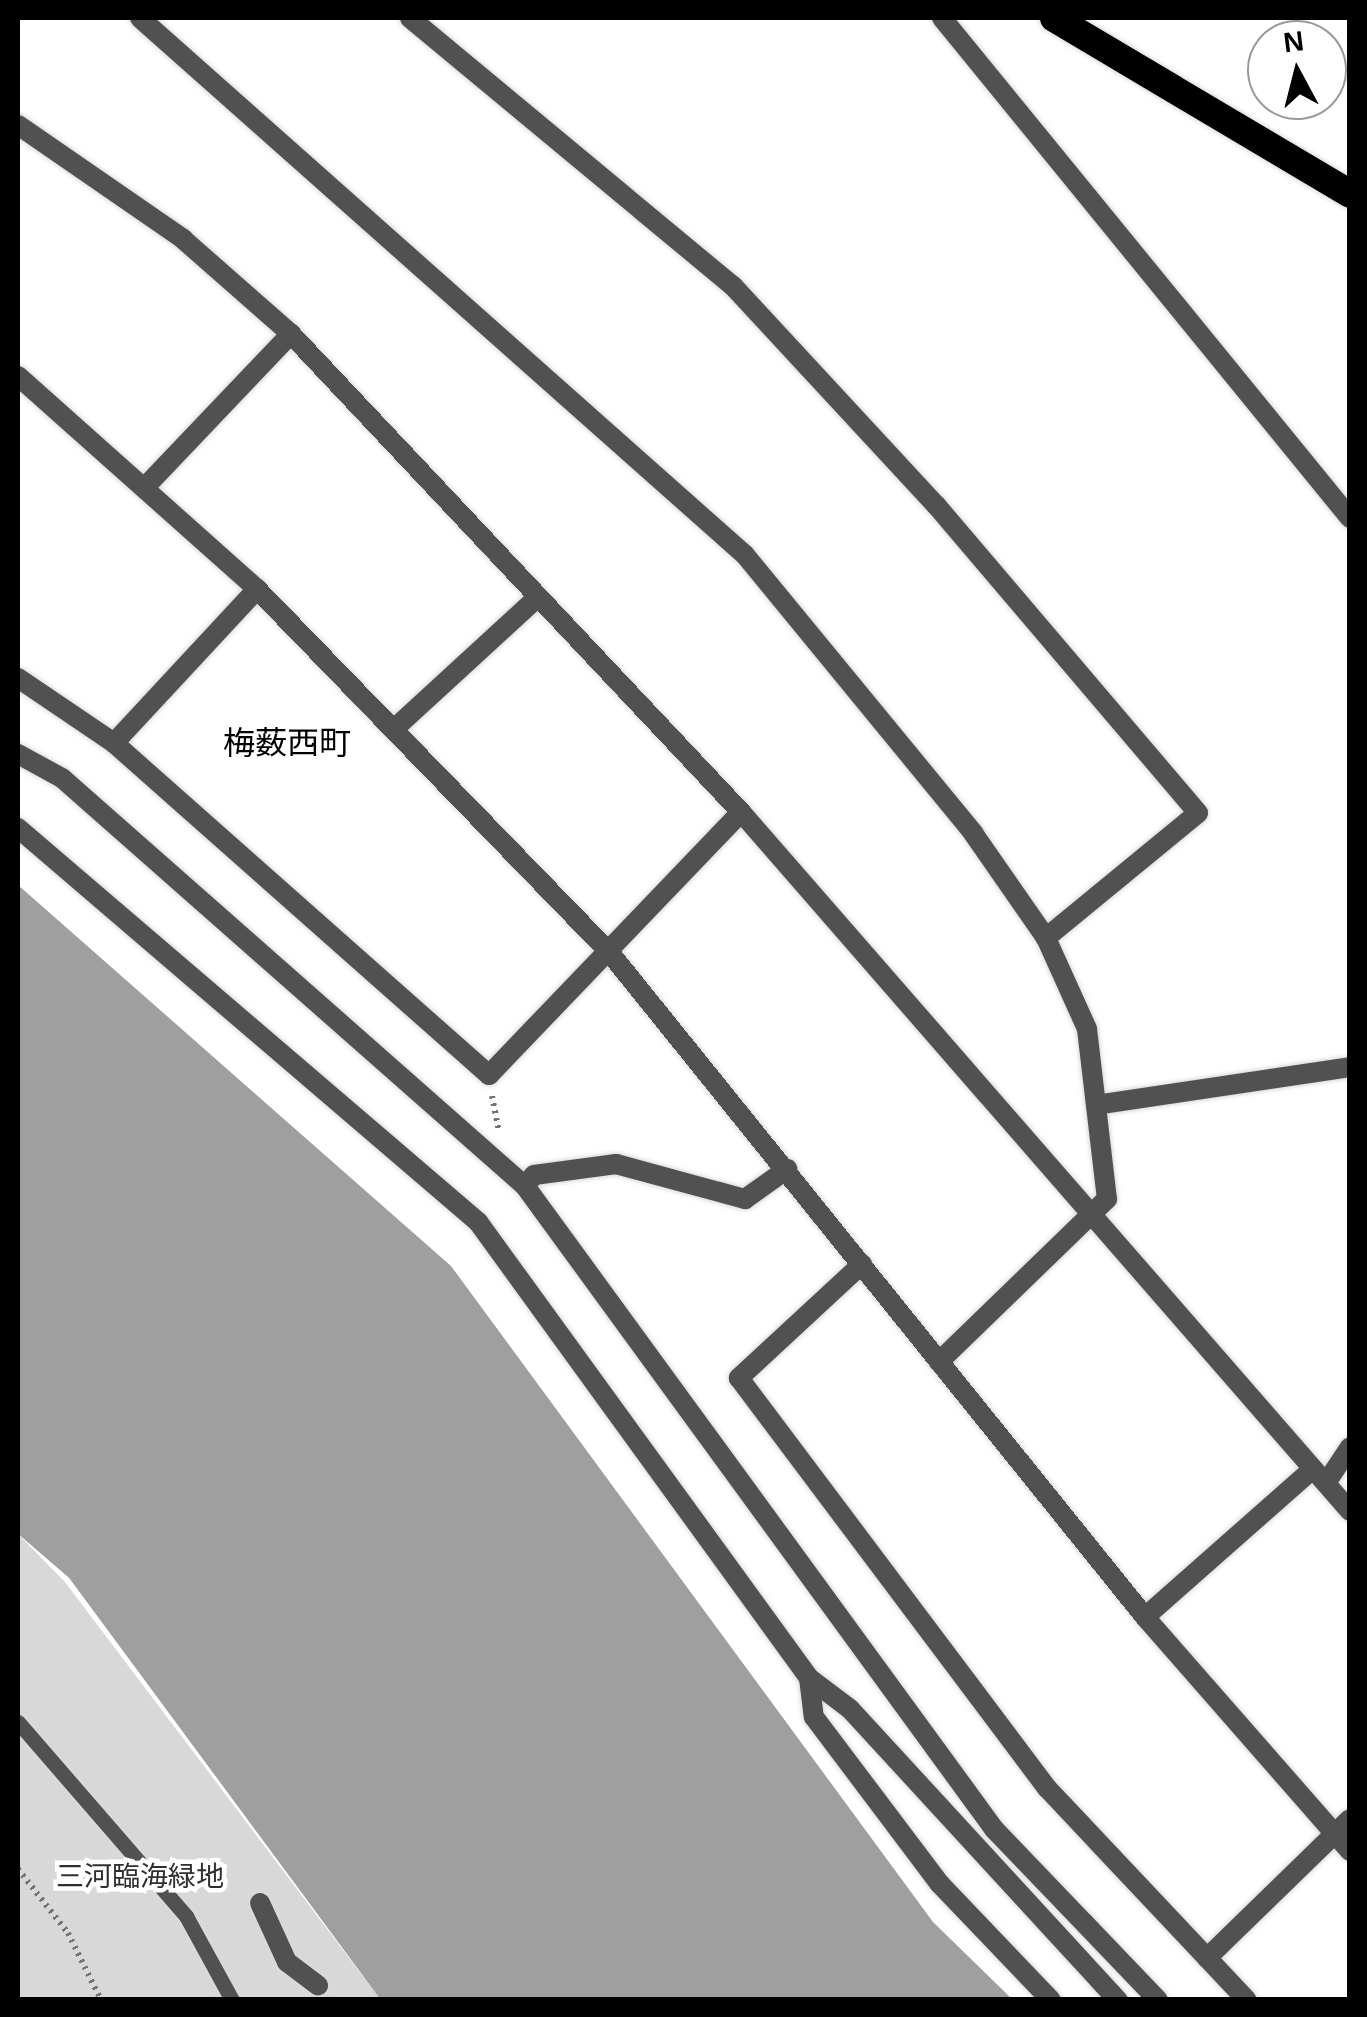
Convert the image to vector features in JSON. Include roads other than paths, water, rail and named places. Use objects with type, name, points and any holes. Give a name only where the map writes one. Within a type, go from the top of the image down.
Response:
[{"type":"highway","points":[[1054,18],[1350,194]]},
{"type":"street","points":[[140,18],[746,555],[973,833],[1046,938],[1087,1029],[1108,1199],[1090,1210],[939,1362]]},
{"type":"street","points":[[410,18],[734,286],[936,505],[1198,813],[1046,938]]},
{"type":"street","points":[[942,18],[1350,518]]},
{"type":"street","points":[[18,124],[183,239],[291,334],[536,599],[741,812],[1350,1511]]},
{"type":"street","points":[[147,485],[291,334]]},
{"type":"street","points":[[21,385],[147,485],[257,589],[610,953],[787,1168],[1144,1617],[1350,1851]]},
{"type":"street","points":[[114,743],[257,589]]},
{"type":"street","points":[[395,728],[536,599]]},
{"type":"street","points":[[18,678],[114,743],[489,1075],[741,812]]},
{"type":"street","points":[[18,754],[62,778],[525,1186],[994,1829],[1158,2000]]},
{"type":"street","points":[[18,828],[478,1222],[809,1678],[850,1710],[1118,2000]]},
{"type":"street","points":[[1096,1105],[1350,1067]]},
{"type":"street","points":[[525,1186],[534,1175],[616,1164],[745,1199],[787,1168]]},
{"type":"street","points":[[862,1264],[739,1378],[1047,1788],[1247,2000]]},
{"type":"street","points":[[1144,1617],[1320,1476],[1350,1446]]},
{"type":"street","points":[[809,1678],[814,1717],[890,1818],[1051,2000]]},
{"type":"street","points":[[1208,1958],[1350,1818]]},
{"type":"street","points":[[260,1902],[287,1962],[318,1986]]},
{"type":"lane","points":[[18,1722],[186,1916],[232,2000]]},
{"type":"district","name":"梅薮西町","points":[[287,743]]},
{"type":"park label","name":"三河臨海緑地","points":[[140,1877]]}]
